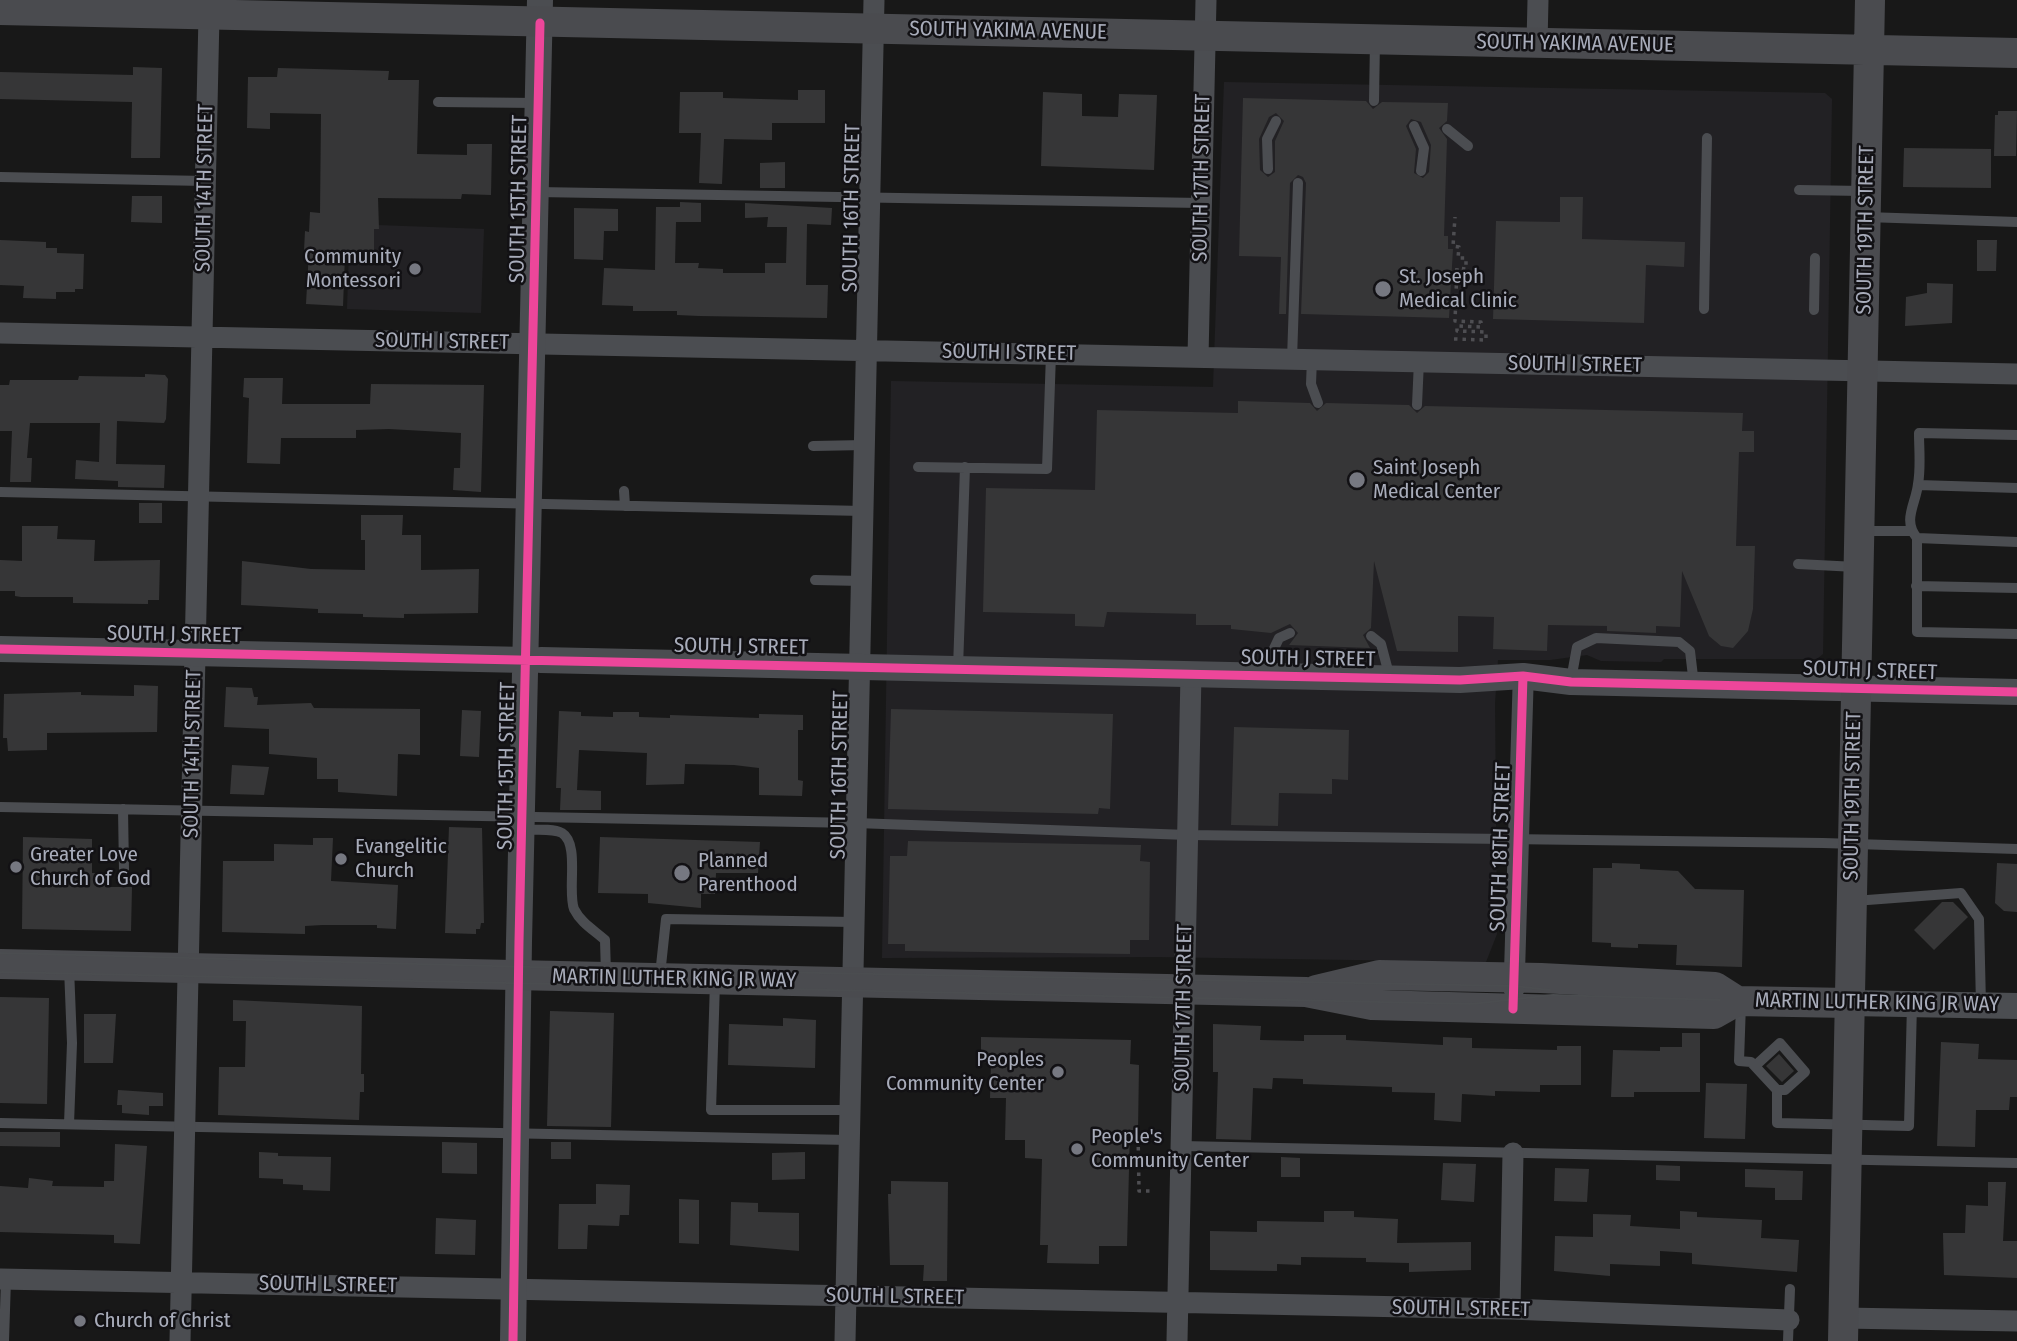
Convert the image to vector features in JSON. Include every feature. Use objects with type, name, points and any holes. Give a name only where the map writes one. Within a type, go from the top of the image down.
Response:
[{"type":"main road","name":"SOUTH 19TH STREET","points":[[1843,1329],[1856,567],[1863,370],[1870,0]]},
{"type":"main road","name":"SOUTH YAKIMA AVENUE","points":[[0,10],[209,7],[873,14],[1205,36],[2017,53]]},
{"type":"main road","name":"MARTIN LUTHER KING JR WAY","points":[[0,964],[1306,992],[1372,1005],[1714,1014],[1739,1001],[1849,1003]]},
{"type":"main road","name":"MARTIN LUTHER KING JR WAY","points":[[1306,992],[1379,975],[1514,977],[1715,987],[1739,1001]]},
{"type":"street","name":"SOUTH 17TH STREET","points":[[1198,357],[1206,0]]},
{"type":"street","points":[[1537,43],[1538,0]]},
{"type":"street","name":"SOUTH 14TH STREET","points":[[180,1341],[209,7]]},
{"type":"street","name":"SOUTH 15TH STREET","points":[[513,1341],[519,976],[531,660],[530,504],[540,12]]},
{"type":"street","name":"SOUTH 16TH STREET","points":[[845,1341],[873,14]]},
{"type":"street","name":"SOUTH I STREET","points":[[0,332],[2017,374]]},
{"type":"street","name":"SOUTH J STREET","points":[[0,649],[1482,680]]},
{"type":"street","name":"SOUTH 17TH STREET","points":[[1177,1341],[1191,674]]},
{"type":"street","points":[[1482,680],[1523,676],[1562,682]]},
{"type":"street","points":[[1482,680],[1523,687],[1562,682]]},
{"type":"street","name":"SOUTH J STREET","points":[[1562,682],[2017,692]]},
{"type":"street","name":"SOUTH 18TH STREET","points":[[1513,1009],[1523,687]]},
{"type":"street","name":"MARTIN LUTHER KING JR WAY","points":[[1849,1003],[2017,1006]]},
{"type":"street","points":[[1510,1309],[1513,1153]]},
{"type":"street","name":"SOUTH L STREET","points":[[3,1279],[1510,1309],[1789,1320]]},
{"type":"street","points":[[1843,1329],[2017,1321]]},
{"type":"lane","points":[[1374,102],[1375,39]]},
{"type":"lane","points":[[438,102],[538,103]]},
{"type":"lane","points":[[1268,169],[1267,139],[1276,121]]},
{"type":"lane","points":[[1414,126],[1424,148],[1421,171]]},
{"type":"lane","points":[[1447,129],[1468,146]]},
{"type":"lane","points":[[1704,309],[1707,138]]},
{"type":"lane","points":[[0,177],[205,181]]},
{"type":"lane","points":[[1298,183],[1302,359],[1318,403]]},
{"type":"lane","points":[[1799,190],[1866,204],[2017,222]]},
{"type":"lane","points":[[537,192],[1201,203]]},
{"type":"lane","points":[[1814,310],[1815,258]]},
{"type":"lane","points":[[918,467],[1047,469],[1051,354]]},
{"type":"lane","points":[[1417,405],[1419,361]]},
{"type":"lane","points":[[2017,435],[1919,433],[1918,485],[1909,513],[1914,535],[1917,632],[2017,634]]},
{"type":"lane","points":[[813,446],[865,445]]},
{"type":"lane","points":[[958,669],[965,467]]},
{"type":"lane","points":[[1918,485],[2017,488]]},
{"type":"lane","points":[[624,491],[625,506]]},
{"type":"lane","points":[[0,492],[863,511]]},
{"type":"lane","points":[[1857,531],[2017,542]]},
{"type":"lane","points":[[1798,564],[1856,567]]},
{"type":"lane","points":[[815,580],[862,581]]},
{"type":"lane","points":[[1916,586],[2017,587]]},
{"type":"lane","points":[[1270,676],[1270,655],[1279,638],[1290,633]]},
{"type":"lane","points":[[1371,636],[1381,644],[1390,678]]},
{"type":"lane","points":[[1562,682],[1577,647],[1596,638],[1679,642],[1690,651],[1694,685]]},
{"type":"lane","points":[[0,807],[192,811],[524,825],[856,823],[1188,835],[2017,849]]},
{"type":"lane","points":[[123,809],[124,870]]},
{"type":"lane","points":[[524,825],[565,835],[570,845],[573,906],[584,924],[605,940],[606,977]]},
{"type":"lane","points":[[1851,901],[1961,893],[1979,919],[1982,1005]]},
{"type":"lane","points":[[660,978],[666,919],[854,922]]},
{"type":"lane","points":[[69,965],[72,1043],[69,1124]]},
{"type":"lane","points":[[715,979],[711,1110],[850,1110]]},
{"type":"lane","points":[[1739,1001],[1740,1061],[1751,1062],[1771,1077],[1777,1090],[1777,1123],[1909,1126],[1912,1004]]},
{"type":"lane","points":[[1755,1066],[1780,1043],[1805,1072],[1785,1090],[1777,1090]]},
{"type":"lane","points":[[0,1123],[849,1140]]},
{"type":"lane","points":[[1181,1146],[2017,1163]]},
{"type":"lane","points":[[3,1279],[4,1341]]},
{"type":"lane","points":[[1788,1341],[1790,1289]]},
{"type":"path","points":[[1454,339],[1486,340],[1486,332],[1457,331],[1457,326],[1481,327],[1481,322],[1455,321],[1457,268],[1466,269],[1466,258],[1458,258],[1458,247],[1453,246],[1455,217]]},
{"type":"path","points":[[1138,1130],[1139,1191],[1150,1191]]},
{"type":"shaded area","name":"Saint Joseph Medical Center","points":[[1224,82],[1825,93],[1832,99],[1823,654],[1817,659],[1664,659],[1661,662],[1601,661],[1587,655],[1550,660],[1498,660],[1495,703],[1497,934],[1486,962],[1157,957],[882,958],[891,381],[1213,387]]},
{"type":"shaded area","name":"Community Montessori","points":[[350,224],[484,229],[481,313],[347,309]]},
{"type":"building","points":[[133,67],[162,68],[160,158],[131,158],[132,102],[0,99],[0,72],[133,75]]},
{"type":"building","points":[[278,68],[389,71],[388,80],[419,80],[417,154],[467,155],[467,144],[492,144],[491,195],[462,194],[461,199],[378,198],[379,229],[374,229],[374,252],[345,255],[343,306],[306,304],[309,251],[304,251],[305,231],[309,232],[310,212],[320,213],[321,114],[270,113],[270,129],[247,128],[248,77],[277,77]]},
{"type":"building","points":[[798,90],[825,90],[825,123],[772,123],[772,140],[724,139],[722,184],[699,183],[701,133],[679,133],[680,92],[723,92],[723,98],[798,100]]},
{"type":"building","points":[[1043,92],[1082,94],[1082,116],[1118,117],[1119,94],[1157,95],[1154,170],[1041,166]]},
{"type":"building","points":[[1243,98],[1366,101],[1373,109],[1382,102],[1448,103],[1447,121],[1439,128],[1447,139],[1444,236],[1448,236],[1448,249],[1453,249],[1449,318],[1301,314],[1306,183],[1303,177],[1298,175],[1290,183],[1286,314],[1279,314],[1281,257],[1239,256]],"holes":[[[1276,113],[1284,121],[1275,141],[1275,172],[1268,177],[1260,170],[1259,139],[1269,117]],[[1411,119],[1421,122],[1431,145],[1429,172],[1423,178],[1414,173],[1416,149],[1406,126]]]},
{"type":"building","points":[[1998,111],[2017,111],[2016,156],[1994,156],[1995,115],[1998,115]]},
{"type":"building","points":[[1904,148],[1991,149],[1991,188],[1903,187]]},
{"type":"building","points":[[785,162],[785,188],[760,188],[760,163]]},
{"type":"building","points":[[132,196],[162,196],[162,223],[131,222]]},
{"type":"building","points":[[1560,197],[1583,197],[1582,239],[1685,242],[1684,267],[1646,265],[1644,323],[1493,319],[1496,221],[1560,222]]},
{"type":"building","points":[[680,202],[701,203],[701,222],[676,222],[675,263],[699,263],[698,268],[723,269],[723,273],[765,273],[765,263],[786,263],[787,227],[767,227],[768,217],[745,218],[745,203],[832,208],[831,225],[807,224],[806,285],[828,285],[827,318],[677,315],[677,311],[633,311],[633,306],[602,305],[604,268],[655,270],[656,207],[680,207]]},
{"type":"building","points":[[574,208],[618,209],[618,231],[604,231],[603,260],[574,259]]},
{"type":"building","points":[[0,240],[46,242],[46,248],[57,248],[57,253],[84,254],[83,289],[56,292],[56,299],[23,298],[24,286],[0,285]]},
{"type":"building","points":[[1977,240],[1997,240],[1996,271],[1977,271]]},
{"type":"building","points":[[1927,283],[1953,284],[1952,323],[1905,326],[1906,297],[1927,293]]},
{"type":"building","points":[[145,374],[165,375],[168,379],[166,419],[164,423],[117,421],[116,464],[165,465],[164,488],[118,487],[118,481],[75,479],[76,460],[99,462],[100,423],[30,423],[27,458],[32,458],[31,482],[10,482],[12,431],[0,431],[0,385],[9,385],[10,380],[78,380],[79,376],[145,377]]},
{"type":"building","points":[[244,378],[283,378],[282,404],[370,404],[371,384],[484,385],[481,492],[453,490],[454,468],[460,468],[461,433],[389,429],[356,430],[356,438],[281,438],[280,464],[247,463],[249,398],[243,397]]},
{"type":"building","points":[[1238,401],[1310,403],[1317,411],[1326,403],[1409,405],[1417,413],[1425,406],[1743,413],[1742,431],[1754,431],[1754,452],[1739,452],[1736,546],[1755,546],[1753,609],[1748,631],[1733,648],[1721,646],[1709,636],[1682,571],[1680,627],[1656,626],[1656,633],[1607,631],[1607,626],[1548,625],[1547,651],[1493,649],[1494,617],[1458,616],[1458,652],[1397,651],[1374,561],[1371,628],[1363,635],[1370,648],[1289,645],[1298,633],[1290,624],[1271,633],[1231,629],[1231,625],[1196,625],[1196,614],[1107,612],[1104,627],[1075,626],[1075,614],[983,612],[986,488],[1095,490],[1097,410],[1238,413]]},
{"type":"building","points":[[139,503],[162,503],[162,523],[139,523]]},
{"type":"building","points":[[361,515],[403,515],[402,535],[421,535],[421,570],[479,569],[478,613],[404,614],[404,618],[363,617],[363,614],[318,613],[318,609],[241,605],[242,561],[311,569],[365,570],[365,540],[361,540]]},
{"type":"building","points":[[22,526],[58,526],[57,539],[95,540],[94,561],[160,560],[159,600],[148,600],[148,604],[73,603],[73,597],[21,597],[15,596],[15,591],[0,591],[0,560],[22,561]]},
{"type":"building","points":[[134,685],[158,686],[157,732],[47,733],[47,750],[8,751],[7,738],[3,738],[4,694],[81,692],[81,695],[134,696]]},
{"type":"building","points":[[226,687],[252,688],[254,697],[258,697],[257,705],[311,703],[314,708],[420,709],[420,755],[398,754],[397,796],[338,792],[338,779],[317,779],[317,758],[269,754],[269,729],[224,727]]},
{"type":"building","points":[[891,709],[1113,714],[1110,809],[1099,808],[1098,814],[888,809]]},
{"type":"building","points":[[462,710],[481,711],[479,757],[460,756]]},
{"type":"building","points":[[559,711],[581,712],[581,716],[613,717],[613,712],[639,712],[639,717],[670,718],[670,715],[759,718],[759,714],[803,715],[803,730],[798,730],[798,780],[803,781],[802,796],[759,795],[759,768],[734,765],[685,764],[684,784],[646,785],[647,753],[579,750],[577,790],[601,791],[601,810],[560,810],[561,788],[556,788]]},
{"type":"building","points":[[1234,727],[1349,730],[1348,780],[1332,779],[1332,794],[1279,793],[1278,826],[1231,825]]},
{"type":"building","points":[[232,765],[269,767],[264,795],[230,794]]},
{"type":"building","points":[[449,827],[482,828],[484,923],[481,923],[480,929],[476,929],[476,934],[445,933]]},
{"type":"building","points":[[23,837],[92,839],[92,873],[110,873],[109,887],[132,887],[131,931],[22,929]]},
{"type":"building","name":"Planned Parenthood","points":[[600,837],[760,842],[758,873],[716,873],[715,894],[701,894],[701,908],[648,903],[648,894],[598,893]]},
{"type":"building","points":[[313,838],[333,838],[331,881],[398,885],[396,929],[377,928],[377,925],[322,925],[305,926],[305,934],[222,932],[223,861],[274,861],[274,844],[313,845]]},
{"type":"building","points":[[908,841],[1141,845],[1140,861],[1150,862],[1149,940],[1130,940],[1130,954],[905,951],[905,944],[888,944],[890,856],[907,856]]},
{"type":"building","points":[[1612,863],[1640,864],[1640,869],[1678,871],[1695,889],[1744,890],[1742,967],[1676,965],[1677,945],[1638,944],[1638,948],[1611,947],[1611,943],[1592,942],[1593,868],[1612,868]]},
{"type":"building","points":[[1997,863],[2017,864],[2017,912],[2004,911],[1995,903]]},
{"type":"building","points":[[1942,902],[1953,902],[1968,917],[1934,950],[1914,930]]},
{"type":"building","points":[[0,997],[49,998],[47,1104],[0,1103]]},
{"type":"building","points":[[233,1000],[362,1006],[361,1074],[364,1074],[364,1092],[360,1092],[359,1120],[218,1115],[219,1067],[245,1067],[246,1021],[233,1021]]},
{"type":"building","points":[[550,1011],[614,1013],[611,1127],[547,1126]]},
{"type":"building","points":[[84,1014],[116,1014],[113,1063],[84,1063]]},
{"type":"building","points":[[783,1018],[816,1020],[815,1068],[728,1065],[729,1024],[783,1026]]},
{"type":"building","points":[[1213,1024],[1261,1026],[1260,1040],[1304,1041],[1304,1035],[1346,1035],[1346,1040],[1443,1045],[1443,1037],[1472,1038],[1472,1048],[1557,1050],[1557,1046],[1581,1046],[1581,1085],[1540,1085],[1540,1092],[1495,1091],[1495,1096],[1462,1094],[1461,1122],[1434,1120],[1435,1093],[1392,1092],[1392,1087],[1303,1084],[1303,1079],[1273,1078],[1272,1089],[1253,1088],[1251,1140],[1216,1139],[1218,1072],[1213,1072]]},
{"type":"building","points":[[1682,1033],[1700,1033],[1700,1092],[1634,1092],[1634,1097],[1611,1097],[1613,1050],[1660,1051],[1660,1047],[1682,1047]]},
{"type":"building","name":"People's Community Center","points":[[981,1037],[1131,1040],[1130,1064],[1139,1065],[1138,1130],[1130,1130],[1127,1246],[1099,1246],[1099,1264],[1047,1263],[1048,1245],[1040,1245],[1042,1159],[1025,1158],[1025,1140],[1005,1140],[1006,1098],[990,1098],[991,1063],[981,1062]]},
{"type":"building","points":[[1941,1042],[1979,1044],[1978,1059],[2017,1060],[2017,1097],[2010,1097],[2009,1110],[1976,1110],[1975,1147],[1937,1146]]},
{"type":"building","points":[[1779,1054],[1794,1071],[1782,1082],[1766,1066]]},
{"type":"building","points":[[1706,1083],[1747,1084],[1745,1139],[1704,1138]]},
{"type":"building","points":[[118,1090],[163,1093],[163,1106],[149,1106],[149,1115],[122,1113],[122,1105],[117,1105]]},
{"type":"building","points":[[0,1132],[60,1132],[60,1147],[0,1146]]},
{"type":"building","points":[[442,1142],[477,1143],[477,1174],[442,1173]]},
{"type":"building","points":[[551,1142],[571,1142],[571,1159],[551,1159]]},
{"type":"building","points":[[115,1144],[147,1146],[140,1244],[114,1243],[114,1235],[0,1232],[0,1186],[28,1188],[29,1178],[53,1181],[52,1186],[104,1187],[104,1181],[114,1181]]},
{"type":"building","points":[[259,1152],[278,1153],[278,1156],[331,1157],[330,1191],[303,1190],[303,1185],[283,1184],[283,1179],[259,1178]]},
{"type":"building","points":[[805,1152],[805,1179],[772,1180],[772,1153]]},
{"type":"building","points":[[1281,1157],[1300,1158],[1300,1177],[1281,1177]]},
{"type":"building","points":[[1443,1163],[1476,1164],[1474,1202],[1441,1200]]},
{"type":"building","points":[[1656,1165],[1680,1166],[1680,1181],[1656,1180]]},
{"type":"building","points":[[1555,1168],[1589,1169],[1587,1202],[1554,1201]]},
{"type":"building","points":[[1745,1169],[1803,1171],[1802,1200],[1775,1200],[1775,1188],[1745,1187]]},
{"type":"building","points":[[891,1181],[948,1182],[947,1281],[923,1281],[924,1265],[890,1265],[888,1194],[891,1194]]},
{"type":"building","points":[[1988,1182],[2006,1182],[2003,1241],[2017,1241],[2017,1278],[1944,1275],[1943,1233],[1965,1233],[1966,1205],[1988,1206]]},
{"type":"building","points":[[596,1184],[630,1185],[629,1215],[620,1215],[619,1226],[588,1225],[587,1249],[558,1249],[559,1204],[596,1204]]},
{"type":"building","points":[[679,1199],[699,1200],[699,1244],[679,1243]]},
{"type":"building","points":[[731,1202],[758,1203],[758,1212],[799,1213],[799,1251],[730,1245]]},
{"type":"building","points":[[1324,1211],[1354,1211],[1354,1217],[1398,1219],[1397,1243],[1471,1242],[1471,1270],[1409,1272],[1409,1263],[1366,1262],[1366,1258],[1301,1257],[1301,1265],[1277,1264],[1277,1271],[1210,1270],[1210,1231],[1257,1232],[1257,1221],[1324,1222]]},
{"type":"building","points":[[1680,1211],[1697,1212],[1697,1217],[1762,1220],[1761,1238],[1799,1240],[1797,1272],[1692,1264],[1692,1253],[1660,1251],[1660,1266],[1610,1264],[1610,1276],[1554,1271],[1555,1236],[1593,1237],[1593,1214],[1631,1215],[1630,1226],[1680,1229]]},
{"type":"building","points":[[436,1218],[476,1220],[475,1255],[435,1254]]},
{"type":"tram line","points":[[0,953],[606,969],[1514,986],[1550,990]]},
{"type":"tram line","points":[[0,972],[1472,1004],[1553,995],[1720,1000]]},
{"type":"cycle path","points":[[513,1341],[519,941],[540,23]]},
{"type":"cycle path","points":[[0,649],[1460,680],[1523,676],[1571,682],[2017,692]]},
{"type":"cycle path","points":[[1513,1009],[1523,676]]},
{"type":"place","name":"Community Montessori","points":[[415,269]]},
{"type":"place","name":"St. Joseph Medical Clinic","points":[[1383,289]]},
{"type":"place","name":"Saint Joseph Medical Center","points":[[1357,480]]},
{"type":"place","name":"Evangelitic Church","points":[[341,859]]},
{"type":"place","name":"Greater Love Church of God","points":[[16,867]]},
{"type":"place","name":"Planned Parenthood","points":[[682,873]]},
{"type":"place","name":"Peoples Community Center","points":[[1058,1072]]},
{"type":"place","name":"People's Community Center","points":[[1077,1149]]},
{"type":"place","name":"Church of Christ","points":[[80,1321]]}]
